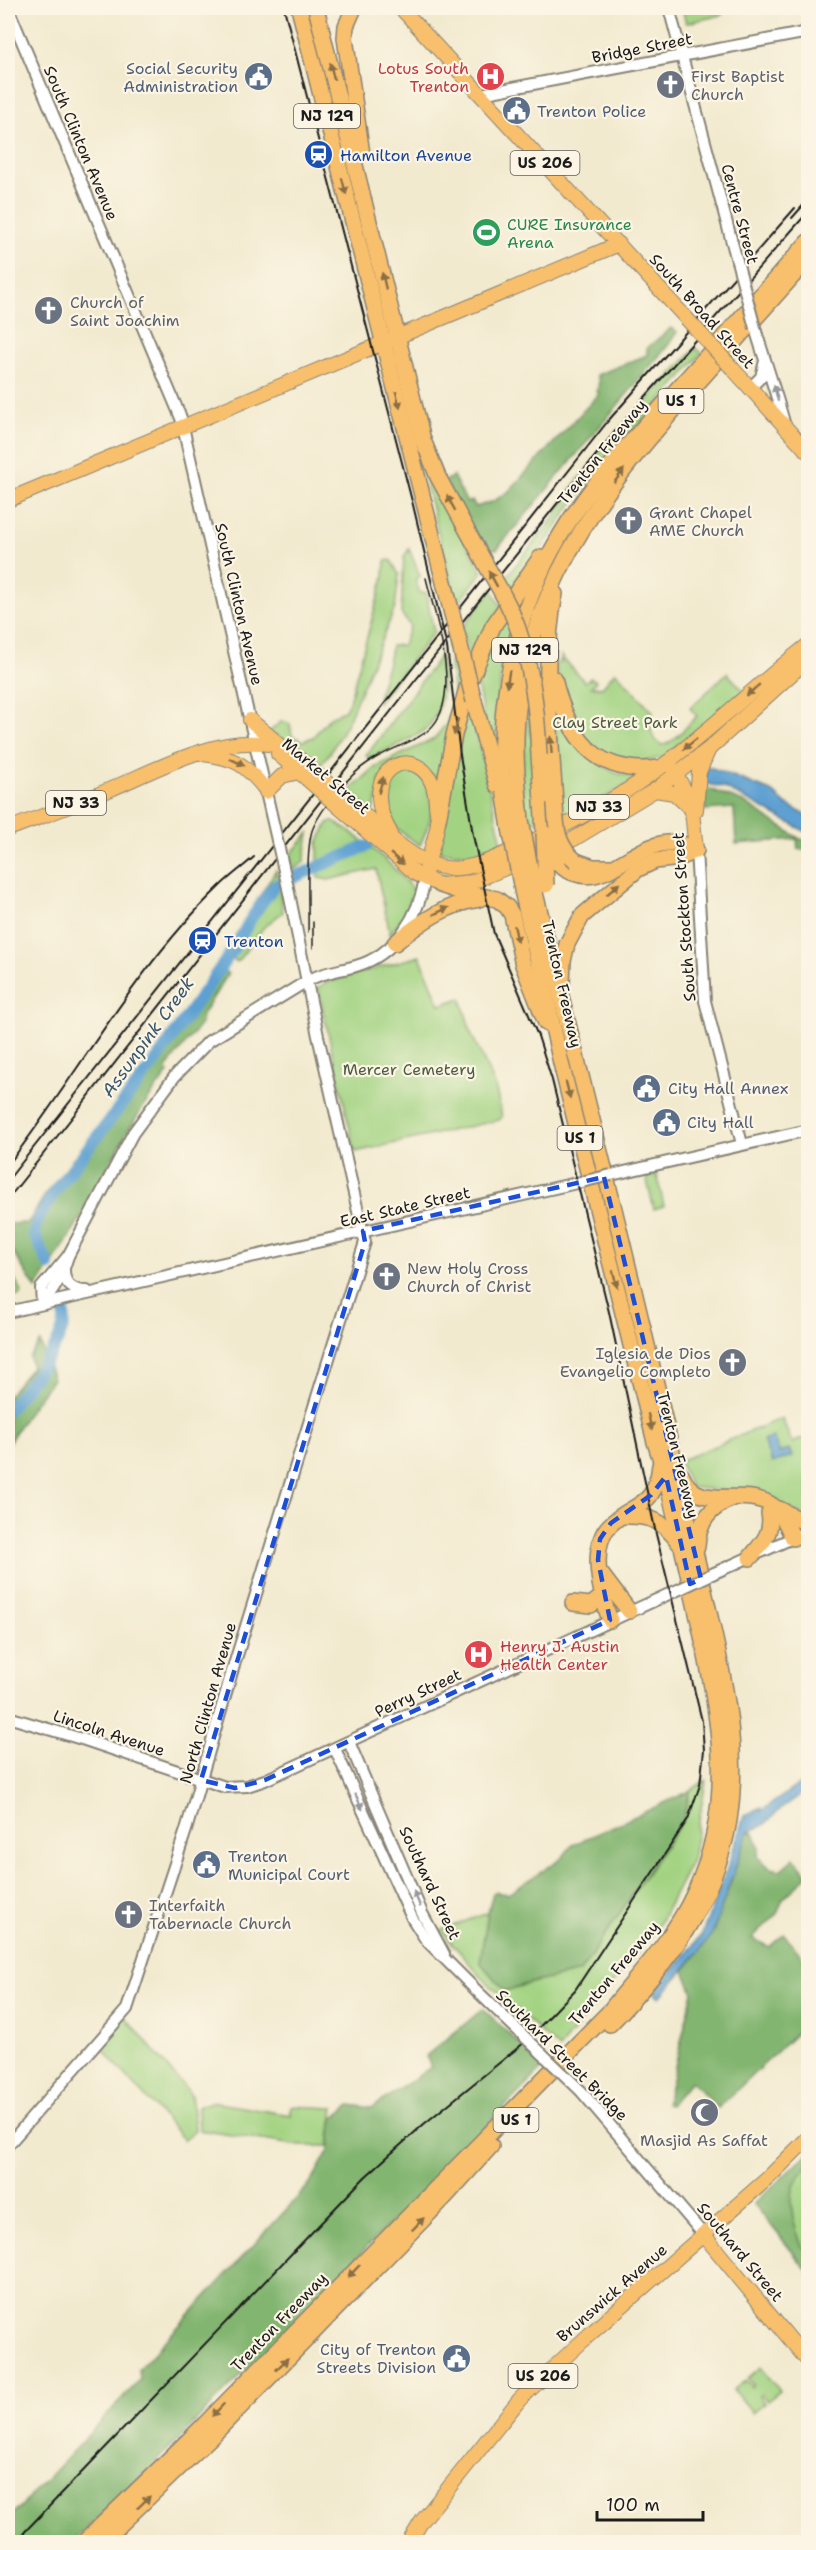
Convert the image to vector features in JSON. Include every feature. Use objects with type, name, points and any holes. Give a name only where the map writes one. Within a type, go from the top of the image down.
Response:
[{"type":"highway","name":"NJ 129","points":[[299,8],[391,341],[430,458],[447,496],[509,607],[524,649],[534,694],[539,755],[549,808],[544,833]]},
{"type":"highway","name":"NJ 129","points":[[316,8],[369,214],[391,341],[445,586],[474,701],[516,824]]},
{"type":"highway","points":[[354,8],[346,26],[345,38],[369,214]]},
{"type":"highway","name":"Trenton Freeway","points":[[84,2542],[208,2420],[609,2012],[659,1952],[679,1922],[707,1864],[718,1816],[722,1778],[714,1691],[682,1547],[667,1458],[534,888],[502,772],[502,739],[513,647],[531,597],[563,530],[620,454],[808,242]]},
{"type":"highway","name":"Trenton Freeway","points":[[516,824],[517,724],[522,683],[541,611],[565,559],[602,498],[642,446],[808,259]]},
{"type":"highway","points":[[785,285],[808,266]]},
{"type":"highway","points":[[438,820],[461,704],[493,626],[563,530]]},
{"type":"highway","points":[[565,559],[554,596],[549,635],[549,808],[559,841],[568,854],[576,861],[593,867],[613,867]]},
{"type":"highway","points":[[549,657],[562,710],[572,729],[584,744],[600,758],[618,767],[635,770],[668,768]]},
{"type":"highway","points":[[544,833],[551,854],[558,864],[575,875],[586,877],[601,875],[639,851],[654,846],[679,843],[696,849]]},
{"type":"highway","points":[[534,888],[544,833]]},
{"type":"highway","points":[[562,1006],[563,962],[570,936],[582,916],[639,869],[655,861],[680,858],[696,849]]},
{"type":"highway","points":[[440,885],[464,893],[495,899],[510,910],[526,974],[561,1063]]},
{"type":"highway","name":"Trenton Freeway","points":[[102,2542],[312,2333],[617,2017],[660,1969],[685,1933],[702,1902],[725,1838],[733,1769],[729,1709],[698,1562],[667,1458],[561,1063],[534,888]]},
{"type":"highway","points":[[395,943],[420,923],[448,908],[477,899],[495,899]]},
{"type":"highway","points":[[610,1620],[603,1596],[597,1553],[600,1539],[611,1523],[640,1505],[654,1491],[667,1458],[693,1492],[705,1497],[756,1498],[772,1510],[808,1524]]},
{"type":"highway","points":[[698,1562],[698,1538],[704,1519],[718,1505],[738,1496]]},
{"type":"highway","points":[[772,1510],[788,1540]]},
{"type":"highway","points":[[750,1558],[768,1535],[772,1510]]},
{"type":"highway","points":[[624,1516],[646,1516],[660,1522],[671,1531],[682,1547]]},
{"type":"highway","points":[[600,1571],[629,1611]]},
{"type":"highway","points":[[573,1602],[591,1605],[603,1596]]},
{"type":"main road","name":"South Broad Street","points":[[401,8],[808,452]]},
{"type":"main road","points":[[8,500],[619,244]]},
{"type":"main road","name":"Market Street","points":[[345,805],[400,861],[425,878],[440,885],[472,882],[556,848],[594,828],[655,790],[668,768],[808,645]]},
{"type":"main road","name":"Market Street","points":[[255,743],[281,756],[427,863],[458,868],[491,859],[572,823],[668,768],[710,748],[808,659]]},
{"type":"main road","points":[[250,720],[284,748]]},
{"type":"main road","name":"Market Street","points":[[255,743],[267,743],[284,748],[305,774]]},
{"type":"main road","name":"NJ 33","points":[[8,829],[198,754],[226,745],[255,743]]},
{"type":"main road","points":[[693,816],[699,772],[710,748]]},
{"type":"main road","points":[[198,754],[239,762],[266,790],[282,776],[305,774]]},
{"type":"main road","points":[[394,839],[384,822],[378,798],[383,776],[392,768],[412,764],[430,775],[434,786],[438,820],[425,878]]},
{"type":"main road","name":"South Stockton Street","points":[[668,768],[691,801],[696,849]]},
{"type":"main road","points":[[655,790],[674,793],[693,816]]},
{"type":"main road","name":"Brunswick Avenue","points":[[409,2542],[422,2521],[513,2406],[808,2138]]},
{"type":"main road","name":"Southard Street","points":[[704,2234],[808,2361]]},
{"type":"street","name":"South Clinton Avenue","points":[[8,8],[183,427],[363,1231]]},
{"type":"street","name":"Centre Street","points":[[669,8],[755,328],[785,426]]},
{"type":"street","name":"Bridge Street","points":[[481,94],[808,32]]},
{"type":"street","points":[[750,388],[761,377],[765,361]]},
{"type":"street","name":"South Stockton Street","points":[[696,849],[705,1001],[742,1144]]},
{"type":"street","points":[[42,1304],[64,1270],[68,1256],[129,1140],[175,1077],[209,1041],[307,981],[318,975],[365,963],[395,943],[416,909],[425,878]]},
{"type":"street","name":"East State Street","points":[[8,1312],[808,1130]]},
{"type":"street","name":"North Clinton Avenue","points":[[8,2145],[127,2009],[186,1830],[234,1665],[365,1242],[363,1231]]},
{"type":"street","points":[[42,1304],[41,1288],[68,1256]]},
{"type":"street","points":[[64,1270],[65,1280],[71,1287],[79,1291],[93,1291]]},
{"type":"street","name":"Perry Street","points":[[201,1780],[225,1787],[247,1786],[335,1749],[629,1611],[808,1531]]},
{"type":"street","name":"Lincoln Avenue","points":[[8,1717],[85,1740],[201,1780]]},
{"type":"street","name":"Southard Street","points":[[349,1742],[422,1913],[454,1969]]},
{"type":"street","name":"Southard Street","points":[[335,1749],[412,1918],[426,1940],[454,1969]]},
{"type":"street","name":"Southard Street Bridge","points":[[454,1969],[581,2091],[645,2164]]},
{"type":"street","name":"Southard Street","points":[[645,2164],[704,2234]]},
{"type":"highlighted area","points":[[604,1177],[701,1579],[690,1584],[666,1476],[651,1495],[611,1523],[600,1539],[598,1560],[610,1620],[265,1780],[235,1788],[201,1780],[365,1242],[363,1231]]},
{"type":"green space","points":[[682,8],[720,8],[722,15],[686,23]]},
{"type":"green space","points":[[671,328],[677,332],[669,344],[497,549],[484,550],[445,481],[453,476],[467,503],[472,501],[476,507],[494,501],[508,492],[599,394],[597,375],[647,355],[647,348]]},
{"type":"green space","points":[[696,348],[702,353],[574,501],[511,594],[503,581],[554,518],[570,490],[619,430]]},
{"type":"green space","points":[[426,468],[482,572],[457,605],[423,473]]},
{"type":"green space","points":[[409,549],[420,576],[415,580],[420,593],[426,593],[434,632],[378,702],[391,646],[403,645],[410,626],[401,613],[404,557]]},
{"type":"green space","points":[[391,560],[399,575],[395,608],[348,721],[330,753],[319,766],[270,731],[282,721],[290,724],[292,736],[303,741],[313,737],[330,717],[344,711],[349,702],[384,576],[385,561]]},
{"type":"green space","points":[[492,589],[501,607],[472,666],[462,628]]},
{"type":"green space","points":[[504,616],[511,629],[501,669],[495,755],[490,749],[476,679]]},
{"type":"green space","points":[[453,639],[462,686],[443,782],[435,776],[391,763],[372,813],[349,791],[377,766],[434,739],[447,723],[454,696],[448,644]]},
{"type":"green space","points":[[440,656],[442,693],[437,711],[428,727],[418,735],[392,748],[370,758],[366,756]]},
{"type":"green space","name":"Clay Street Park","points":[[561,656],[585,682],[591,678],[596,681],[591,687],[602,687],[615,672],[621,677],[653,712],[652,735],[662,745],[676,737],[697,716],[690,708],[727,673],[744,691],[661,759],[632,765],[598,752],[573,725],[563,703],[556,666],[560,660],[562,662]]},
{"type":"green space","points":[[553,694],[592,758],[615,773],[635,776],[634,781],[562,820]]},
{"type":"green space","points":[[469,701],[502,843],[472,854],[440,852],[456,744]]},
{"type":"green space","points":[[529,704],[538,821],[533,821],[523,810],[522,768]]},
{"type":"green space","points":[[408,771],[424,777],[430,796],[430,818],[420,845],[397,828],[384,805],[388,783],[393,777]]},
{"type":"green space","points":[[704,787],[743,802],[800,839],[808,841],[808,851],[798,849],[797,839],[736,844],[734,808],[705,810]]},
{"type":"green space","points":[[333,821],[378,853],[415,893],[409,909],[390,934],[376,869],[328,880],[318,878],[318,843],[328,823]]},
{"type":"green space","points":[[309,833],[304,862],[293,870],[290,855]]},
{"type":"green space","points":[[276,870],[283,912],[264,927],[237,962],[225,952]]},
{"type":"green space","name":"Mercer Cemetery","points":[[420,956],[440,1005],[461,998],[471,1033],[495,1085],[502,1117],[499,1120],[355,1152],[318,988],[327,982]]},
{"type":"green space","points":[[216,965],[228,974],[202,1015],[201,1024],[166,1068],[169,1072],[129,1129],[69,1238],[36,1289],[8,1244],[8,1224],[28,1223],[47,1192],[163,1045]]},
{"type":"green space","points":[[657,1175],[664,1206],[654,1209],[646,1177]]},
{"type":"green space","points":[[8,1268],[22,1292],[21,1295],[8,1299]]},
{"type":"green space","points":[[40,1342],[53,1379],[8,1444],[8,1396],[32,1367],[29,1357]]},
{"type":"green space","points":[[782,1418],[792,1443],[807,1437],[808,1440],[808,1517],[781,1506],[749,1488],[735,1492],[690,1487],[679,1461]]},
{"type":"green space","points":[[706,1780],[692,1860],[656,1930],[559,2049],[480,1976],[441,1930],[488,1913],[480,1962],[505,1991],[527,1984],[683,1820],[690,1791]]},
{"type":"green space","points":[[690,1791],[683,1820],[580,1972],[505,1991],[480,1962],[493,1892],[508,1894],[562,1858],[572,1845]]},
{"type":"green space","points":[[748,1832],[754,1833],[759,1846],[758,1857],[770,1868],[780,1870],[794,1858],[808,1875],[783,1899],[777,1914],[752,1938],[769,1947],[784,1934],[808,1964],[808,2022],[718,2108],[691,2081],[670,2105],[666,2104],[693,1992],[684,1971],[713,1932]]},
{"type":"green space","points":[[483,2009],[544,2067],[157,2461],[73,2542],[8,2542],[8,2520],[140,2380],[139,2369],[310,2184],[329,2150],[333,2119],[350,2105],[372,2108],[431,2067],[426,2056]]},
{"type":"green space","points":[[123,2014],[191,2095],[195,2130],[184,2140],[98,2044]]},
{"type":"green space","points":[[211,2102],[291,2115],[291,2106],[334,2108],[329,2146],[301,2146],[199,2130],[198,2107]]},
{"type":"green space","points":[[808,2153],[808,2271],[754,2204]]},
{"type":"green space","points":[[808,2153],[807,2167],[793,2189],[792,2206],[799,2239],[802,2246],[808,2250],[808,2271],[754,2204]]},
{"type":"green space","points":[[761,2367],[780,2391],[767,2401],[761,2394],[759,2396],[764,2403],[752,2413],[733,2390],[746,2380],[751,2387],[753,2385],[748,2378]]},
{"type":"water","points":[[707,766],[771,791],[787,805],[808,816],[808,833],[725,788],[704,783]]},
{"type":"water","points":[[773,1437],[780,1453],[789,1449],[792,1456],[772,1463],[763,1441]]},
{"type":"water","points":[[808,1778],[808,1789],[764,1825],[748,1832],[713,1932],[660,1997],[654,1993],[702,1934],[744,1816],[761,1807],[761,1811]]},
{"type":"waterway","name":"Assunpink Creek","points":[[49,1265],[34,1234],[37,1221],[55,1191],[158,1058],[274,886],[367,846]]},
{"type":"waterway","name":"Assunpink Creek","points":[[8,1410],[45,1363],[53,1349],[64,1322],[64,1311]]},
{"type":"tram line","points":[[308,932],[309,849],[317,820],[337,792],[362,767],[384,753],[423,734],[439,716],[444,701],[446,681],[444,655],[426,578]]},
{"type":"tram line","points":[[313,922],[313,948]]},
{"type":"railway","points":[[15,2542],[365,2177],[424,2124],[525,2042],[575,1990],[688,1819],[700,1785],[704,1750],[702,1721],[656,1534],[609,1312],[552,1080],[538,1036],[494,934],[473,835],[460,755],[447,647],[413,505],[284,8]]},
{"type":"railway","points":[[792,218],[808,200]]},
{"type":"railway","points":[[8,1180],[608,421],[795,208]]},
{"type":"railway","points":[[8,1199],[414,682],[617,429],[808,212]]},
{"type":"railway","points":[[8,1165],[134,986],[161,952],[219,887],[254,857]]},
{"type":"place","name":"Social Security Administration","points":[[259,77]]},
{"type":"place","name":"Lotus South Trenton","points":[[490,77]]},
{"type":"place","name":"First Baptist Church","points":[[670,85]]},
{"type":"place","name":"Trenton Police","points":[[516,111]]},
{"type":"place","name":"Hamilton Avenue","points":[[319,155]]},
{"type":"place","name":"CURE Insurance Arena","points":[[486,233]]},
{"type":"place","name":"Church of Saint Joachim","points":[[49,311]]},
{"type":"place","name":"Grant Chapel AME Church","points":[[628,521]]},
{"type":"place","name":"Trenton","points":[[203,941]]},
{"type":"place","name":"City Hall Annex","points":[[647,1088]]},
{"type":"place","name":"City Hall","points":[[666,1122]]},
{"type":"place","name":"New Holy Cross Church of Christ","points":[[386,1277]]},
{"type":"place","name":"Iglesia de Dios Evangelio Completo","points":[[732,1362]]},
{"type":"place","name":"Henry J. Austin Health Center","points":[[479,1655]]},
{"type":"place","name":"Trenton Municipal Court","points":[[207,1865]]},
{"type":"place","name":"Interfaith Tabernacle Church","points":[[128,1914]]},
{"type":"place","name":"Masjid As Saffat","points":[[704,2112]]},
{"type":"place","name":"City of Trenton Streets Division","points":[[457,2358]]}]
